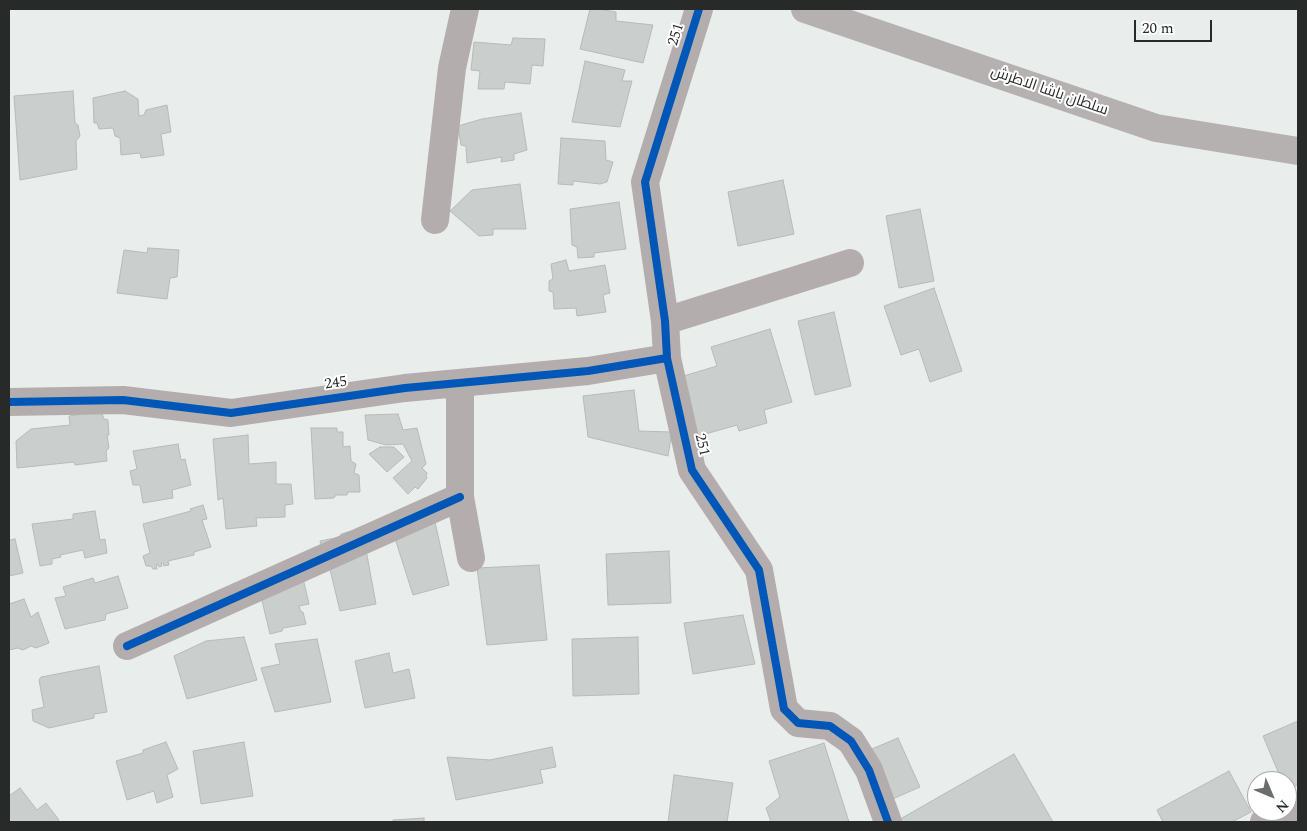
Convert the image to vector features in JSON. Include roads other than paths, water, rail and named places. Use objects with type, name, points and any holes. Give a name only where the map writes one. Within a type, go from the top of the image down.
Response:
[{"type":"main road","name":"سلطان باشا الاطرش","points":[[805,9],[1156,128],[1298,151]]},
{"type":"street","points":[[436,220],[452,68],[465,9]]},
{"type":"street","name":"251","points":[[699,9],[645,182],[665,321],[666,358],[692,470],[758,570],[784,710],[798,723],[830,726],[851,741],[869,770],[888,822]]},
{"type":"street","points":[[665,321],[850,263]]},
{"type":"street","name":"245","points":[[9,402],[124,400],[231,414],[405,388],[588,371],[666,358]]},
{"type":"street","points":[[460,383],[460,497],[471,558]]},
{"type":"street","points":[[127,646],[460,497]]},
{"type":"street","points":[[1264,822],[1298,806]]}]
